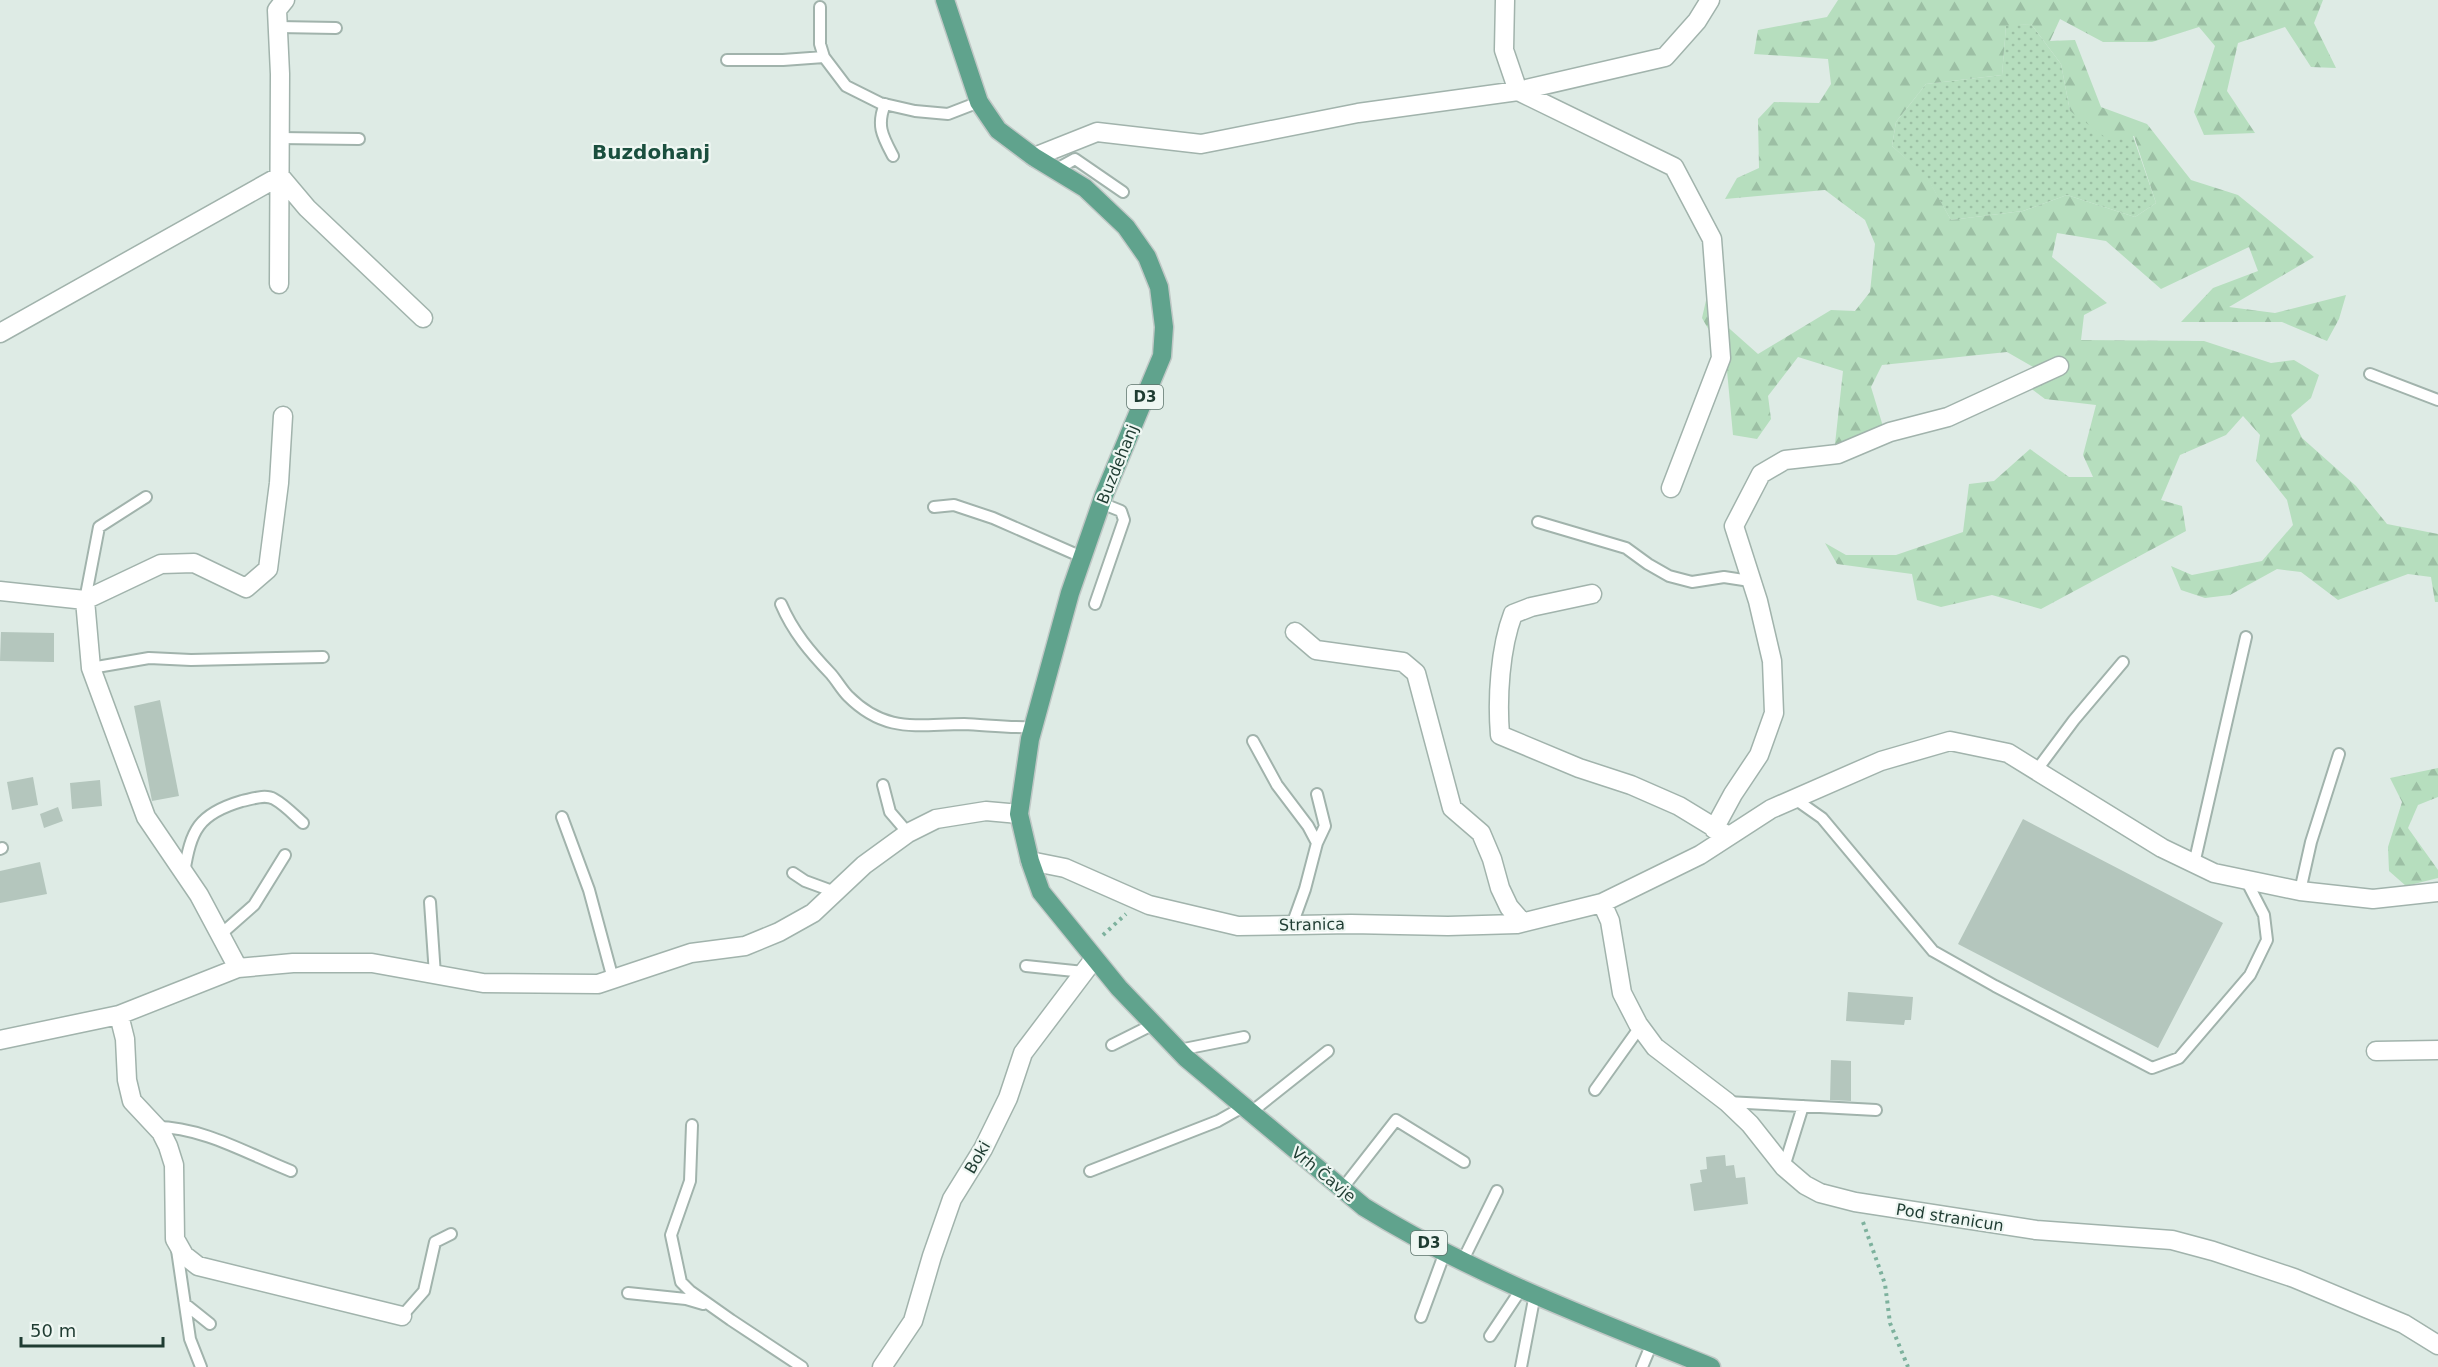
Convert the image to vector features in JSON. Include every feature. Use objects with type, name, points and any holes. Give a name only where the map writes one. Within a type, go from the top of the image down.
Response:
[{"type":"main road","name":"Buzdehanj","points":[[945,0],[979,102],[998,130],[1034,157],[1085,188],[1126,227],[1147,257],[1159,287],[1164,327],[1162,356],[1101,503],[1082,557],[1033,727],[1018,814],[1030,861]]},
{"type":"main road","name":"Vrh Čavje","points":[[1030,861],[1041,892],[1089,966],[1246,1110],[1342,1189],[1390,1223],[1445,1252],[1528,1291],[1711,1367]]},
{"type":"street","points":[[279,284],[278,10],[285,0]]},
{"type":"street","points":[[1504,0],[1504,50],[1518,91],[1674,167],[1712,239],[1721,358],[1671,488]]},
{"type":"street","points":[[1034,157],[1097,132],[1201,144],[1359,113],[1518,91],[1665,57],[1697,21],[1710,0]]},
{"type":"street","points":[[280,176],[307,208],[423,318]]},
{"type":"street","points":[[0,333],[280,176]]},
{"type":"street","points":[[1592,594],[1531,607],[1513,614],[1507,629],[1498,711],[1500,735],[1579,768],[1631,785],[1679,806],[1722,832],[1733,794],[1760,755],[1774,713],[1772,661],[1758,600],[1734,526],[1761,474],[1785,460],[1838,454],[1890,432],[1948,417],[2059,366]]},
{"type":"street","points":[[0,591],[85,600],[161,564],[194,563],[246,588],[268,569],[279,483],[283,416]]},
{"type":"street","points":[[85,600],[91,668],[146,817],[199,896],[238,968]]},
{"type":"street","points":[[1295,633],[1316,650],[1403,662],[1416,673],[1452,808],[1481,833],[1492,859],[1500,888],[1509,907],[1522,922]]},
{"type":"street","name":"Stranica","points":[[1030,861],[1065,868],[1149,905],[1238,926],[1448,926],[1522,922],[1602,903],[1700,855],[1722,832],[1771,809],[1881,761],[1950,741],[2008,753],[2162,848],[2214,873],[2300,891],[2373,900],[2438,892]]},
{"type":"street","points":[[0,1040],[119,1015],[238,968],[292,963],[372,963],[483,983],[598,984],[691,953],[745,946],[779,932],[813,913],[864,865],[908,833],[936,819],[986,811],[1018,814]]},
{"type":"street","name":"Pod stranicun","points":[[1602,903],[1610,921],[1622,993],[1640,1027],[1654,1047],[1727,1102],[1750,1124],[1784,1167],[1805,1185],[1820,1193],[1855,1202],[2036,1230],[2172,1240],[2294,1278],[2404,1324],[2438,1345]]},
{"type":"street","name":"Boki","points":[[882,1367],[914,1321],[932,1256],[952,1199],[983,1149],[1008,1098],[1023,1053],[1089,966]]},
{"type":"street","points":[[119,1015],[124,1039],[127,1080],[132,1101],[156,1127],[168,1146],[174,1165],[176,1239],[184,1255],[198,1266],[402,1316]]},
{"type":"street","points":[[2376,1052],[2438,1050]]},
{"type":"lane","points":[[819,7],[820,44],[824,57],[846,86],[885,104],[915,111],[948,114],[979,102]]},
{"type":"lane","points":[[278,27],[336,28]]},
{"type":"lane","points":[[727,60],[824,57]]},
{"type":"lane","points":[[885,104],[879,118],[884,137],[893,156]]},
{"type":"lane","points":[[279,138],[359,139]]},
{"type":"lane","points":[[1055,170],[1076,159],[1123,192]]},
{"type":"lane","points":[[2370,374],[2438,400]]},
{"type":"lane","points":[[85,600],[99,527],[146,497]]},
{"type":"lane","points":[[1095,604],[1124,520],[1121,511],[1101,503]]},
{"type":"lane","points":[[934,507],[954,505],[972,511],[1082,557]]},
{"type":"lane","points":[[1538,522],[1626,548],[1669,576],[1692,582],[1724,577],[1750,581]]},
{"type":"lane","points":[[781,604],[791,626],[811,655],[848,696],[870,714],[890,723],[910,726],[966,724],[1007,728],[1033,727]]},
{"type":"lane","points":[[2194,864],[2246,637]]},
{"type":"lane","points":[[91,668],[149,658],[191,660],[323,657]]},
{"type":"lane","points":[[2036,771],[2122,662]]},
{"type":"lane","points":[[1253,741],[1277,785],[1308,826],[1317,843]]},
{"type":"lane","points":[[2300,891],[2311,842],[2339,754]]},
{"type":"lane","points":[[883,784],[890,812],[908,833]]},
{"type":"lane","points":[[1292,925],[1305,890],[1317,843],[1325,826],[1317,794]]},
{"type":"lane","points":[[184,873],[189,843],[200,822],[218,809],[264,797],[273,798],[303,823]]},
{"type":"lane","points":[[1795,799],[1822,818],[1933,951],[2152,1068],[2179,1058],[2250,975],[2267,940],[2264,915],[2246,880]]},
{"type":"lane","points":[[562,817],[589,891],[613,979]]},
{"type":"lane","points":[[220,935],[254,905],[285,855]]},
{"type":"lane","points":[[793,873],[805,881],[835,892]]},
{"type":"lane","points":[[430,902],[435,975]]},
{"type":"lane","points":[[1026,966],[1089,966]]},
{"type":"lane","points":[[1112,1044],[1154,1024]]},
{"type":"lane","points":[[1595,1089],[1640,1027]]},
{"type":"lane","points":[[1179,1050],[1244,1037]]},
{"type":"lane","points":[[1090,1171],[1246,1110],[1328,1052]]},
{"type":"lane","points":[[1727,1102],[1876,1110]]},
{"type":"lane","points":[[1784,1167],[1803,1106]]},
{"type":"lane","points":[[1342,1189],[1396,1120],[1464,1162]]},
{"type":"lane","points":[[692,1125],[690,1181],[671,1235],[681,1282],[711,1306],[802,1367]]},
{"type":"lane","points":[[156,1127],[175,1127],[221,1141],[291,1171]]},
{"type":"lane","points":[[1463,1260],[1497,1191]]},
{"type":"lane","points":[[402,1316],[424,1291],[435,1242],[451,1234]]},
{"type":"lane","points":[[176,1239],[190,1339],[201,1367]]},
{"type":"lane","points":[[1420,1317],[1445,1252]]},
{"type":"lane","points":[[1490,1336],[1528,1291]]},
{"type":"lane","points":[[1521,1367],[1528,1291]]},
{"type":"lane","points":[[628,1293],[686,1299],[711,1306]]},
{"type":"lane","points":[[185,1304],[210,1324]]},
{"type":"lane","points":[[1642,1367],[1652,1343]]},
{"type":"path","points":[[1103,935],[1127,914]]},
{"type":"path","points":[[1855,1202],[1885,1284],[1890,1323],[1908,1367]]},
{"type":"green space","points":[[1838,0],[2323,0],[2314,23],[2336,68],[2311,67],[2285,27],[2238,43],[2227,91],[2255,133],[2204,135],[2194,112],[2215,46],[2199,27],[2152,42],[2103,42],[2060,19],[2050,41],[2075,40],[2101,107],[2147,124],[2191,180],[2238,195],[2314,257],[2229,307],[2275,313],[2346,295],[2339,319],[2327,341],[2282,322],[2181,322],[2213,288],[2258,271],[2249,247],[2161,289],[2106,241],[2057,233],[2052,257],[2107,303],[2084,315],[2081,340],[2204,341],[2271,363],[2294,360],[2319,375],[2311,398],[2291,415],[2302,438],[2356,486],[2387,524],[2438,534],[2438,602],[2435,602],[2431,577],[2408,574],[2338,600],[2301,572],[2277,569],[2230,595],[2205,598],[2181,590],[2171,566],[2192,575],[2262,561],[2293,525],[2287,500],[2256,461],[2260,435],[2243,416],[2226,435],[2180,455],[2161,500],[2182,506],[2186,531],[2041,609],[1992,595],[1941,607],[1917,600],[1912,574],[1837,564],[1825,543],[1846,555],[1896,555],[1963,532],[1969,484],[1994,481],[2030,449],[2069,477],[2093,477],[2083,455],[2096,405],[2045,399],[2025,384],[2049,376],[2007,352],[1882,365],[1871,387],[1885,433],[1835,444],[1843,371],[1798,357],[1768,396],[1771,419],[1757,439],[1733,435],[1726,360],[1702,318],[1712,274],[1722,322],[1758,354],[1831,310],[1855,311],[1870,292],[1875,244],[1865,220],[1825,190],[1725,199],[1737,178],[1759,168],[1758,119],[1774,102],[1819,103],[1831,84],[1828,59],[1754,54],[1758,30],[1827,17]],"holes":[[[2031,24],[2061,64],[2070,111],[2109,140],[2134,136],[2156,203],[2135,217],[2067,195],[2023,211],[1951,220],[1927,177],[1892,146],[1896,122],[1926,84],[2002,75],[2006,26]]]},
{"type":"green space","points":[[2031,24],[2061,64],[2070,111],[2133,136],[2156,203],[2135,217],[2067,195],[2023,211],[1951,220],[1927,178],[1892,146],[1896,122],[1926,84],[2002,75],[2006,25]]},
{"type":"green space","points":[[2438,768],[2438,797],[2418,805],[2408,828],[2438,870],[2438,878],[2406,886],[2389,871],[2388,847],[2402,802],[2390,778]]},
{"type":"building","points":[[1,632],[54,633],[54,662],[0,661]]},
{"type":"building","points":[[160,700],[179,796],[152,801],[134,706]]},
{"type":"building","points":[[33,777],[38,805],[12,810],[7,782]]},
{"type":"building","points":[[100,780],[102,806],[72,809],[70,783]]},
{"type":"building","points":[[58,807],[63,821],[44,828],[40,814]]},
{"type":"building","points":[[2023,819],[2223,923],[2158,1048],[1958,944]]},
{"type":"building","points":[[40,862],[47,894],[0,903],[0,871]]},
{"type":"building","points":[[1848,992],[1913,997],[1911,1020],[1905,1020],[1904,1025],[1846,1021]]},
{"type":"building","points":[[1831,1060],[1851,1061],[1851,1101],[1830,1100]]},
{"type":"building","points":[[1725,1155],[1726,1166],[1734,1165],[1736,1178],[1745,1177],[1748,1204],[1694,1211],[1690,1184],[1702,1182],[1700,1170],[1707,1169],[1706,1157]]},
{"type":"district","name":"Buzdohanj","points":[[651,152]]}]
